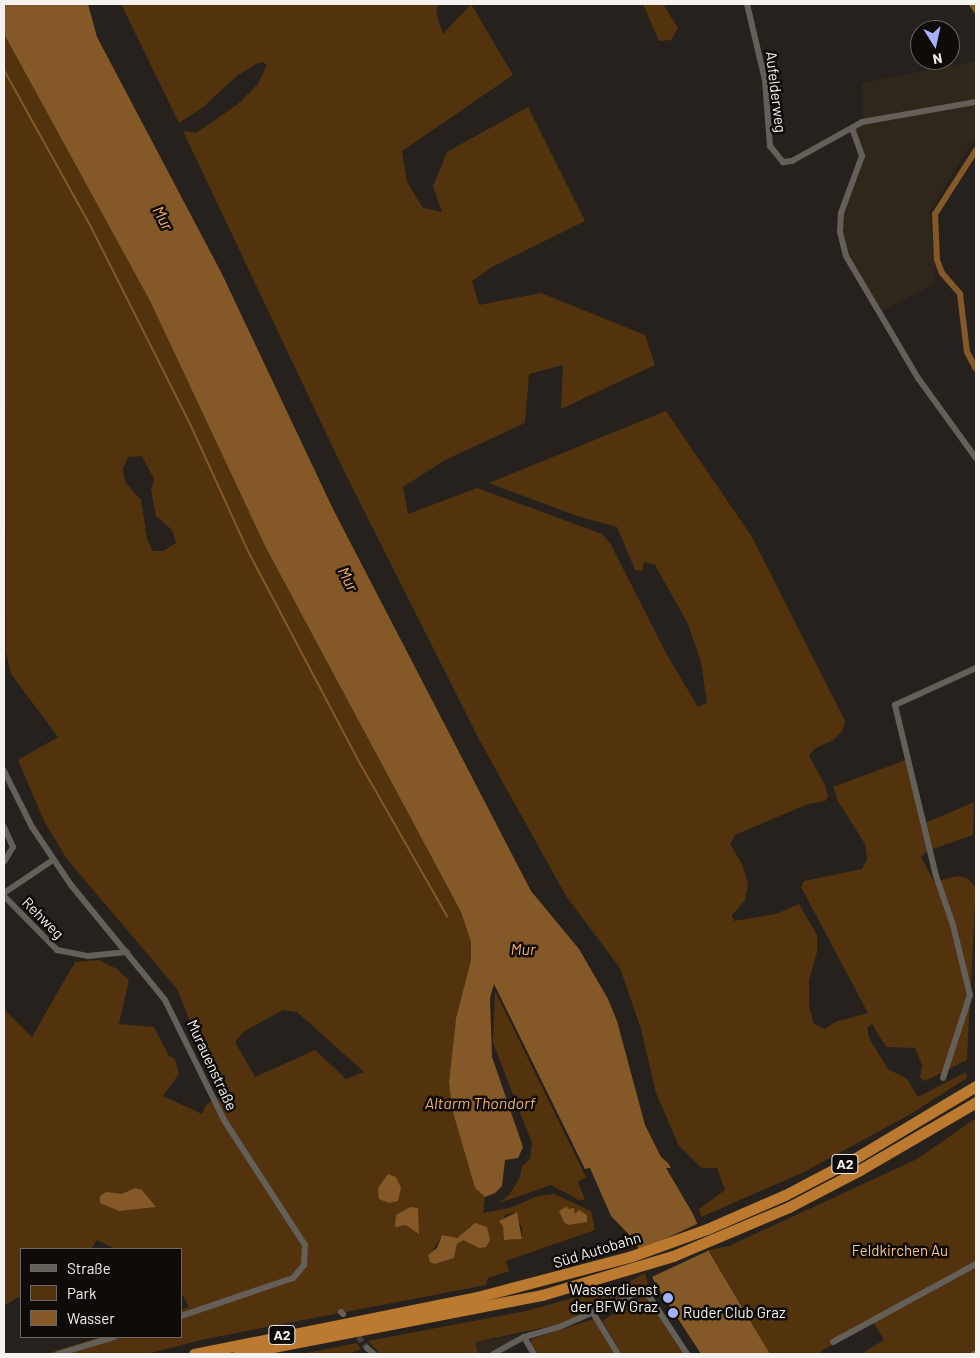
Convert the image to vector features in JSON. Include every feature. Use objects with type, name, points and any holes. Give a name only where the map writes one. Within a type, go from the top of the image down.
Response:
[{"type":"highway","name":"Süd Autobahn","points":[[365,1325],[537,1283],[632,1256],[707,1229],[854,1159],[976,1086]]},
{"type":"highway","name":"Süd Autobahn","points":[[194,1354],[342,1321],[365,1325],[542,1294],[638,1268],[713,1240],[858,1171],[976,1102]]},
{"type":"highway","name":"Süd Autobahn","points":[[238,1354],[342,1321]]},
{"type":"street","name":"Aufelderweg","points":[[746,4],[765,80],[770,146],[778,159],[787,163],[792,161],[852,128]]},
{"type":"street","points":[[976,102],[872,120],[852,128],[862,162],[845,200],[840,232],[846,256],[918,378],[976,458]]},
{"type":"street","points":[[943,1078],[970,995],[954,925],[936,876],[895,705],[976,668]]},
{"type":"street","name":"Murauenstraße","points":[[4,770],[7,786],[53,860],[165,1000],[224,1120],[300,1234],[307,1253],[304,1265],[293,1278],[182,1316]]},
{"type":"street","points":[[4,827],[13,847],[4,862]]},
{"type":"street","name":"Rehweg","points":[[53,860],[4,895],[57,950],[74,956],[126,952]]},
{"type":"street","points":[[833,1342],[976,1264]]},
{"type":"street","points":[[493,1354],[524,1338],[593,1313],[647,1290],[687,1354]]},
{"type":"street","points":[[593,1313],[618,1354]]},
{"type":"street","points":[[58,1354],[111,1338]]},
{"type":"street","points":[[524,1338],[534,1354]]},
{"type":"street","points":[[366,1348],[374,1354]]},
{"type":"shaded area","points":[[976,61],[976,136],[930,211],[936,283],[877,314],[843,259],[837,230],[841,199],[857,165],[856,147],[848,127],[864,119],[861,83],[929,70],[960,70],[960,64]]},
{"type":"shaded area","points":[[520,1335],[487,1354],[478,1354],[475,1342]]},
{"type":"green space","points":[[121,4],[439,4],[436,13],[443,34],[471,4],[513,75],[402,151],[407,182],[423,208],[442,212],[433,186],[447,152],[528,107],[585,221],[492,267],[472,281],[479,305],[541,293],[645,335],[655,365],[561,409],[563,365],[529,374],[525,423],[445,460],[403,487],[408,514],[477,488],[602,534],[610,543],[666,653],[698,707],[707,703],[701,662],[688,624],[655,565],[644,562],[642,571],[635,570],[617,527],[577,516],[489,483],[666,411],[752,537],[845,721],[843,730],[833,740],[814,749],[809,756],[825,785],[828,796],[825,801],[808,804],[735,835],[730,844],[742,864],[748,884],[745,900],[732,915],[734,921],[776,914],[799,904],[817,935],[817,952],[809,980],[809,1006],[814,1024],[825,1029],[835,1022],[868,1013],[801,887],[804,881],[862,869],[867,859],[865,844],[838,801],[833,787],[906,760],[923,824],[974,802],[973,835],[927,851],[921,857],[934,882],[957,876],[967,878],[976,887],[967,1060],[925,1081],[920,1078],[922,1065],[915,1048],[886,1047],[872,1024],[867,1028],[870,1040],[888,1069],[907,1079],[918,1097],[966,1072],[967,1078],[909,1115],[804,1172],[701,1217],[699,1209],[725,1190],[717,1168],[702,1168],[679,1146],[656,1093],[641,1029],[620,968],[566,896],[481,743],[344,471],[183,131],[196,133],[238,104],[258,84],[267,65],[263,62],[256,64],[238,75],[202,108],[179,123]]},
{"type":"green space","points":[[643,4],[663,4],[678,28],[671,40],[659,41]]},
{"type":"green space","points":[[4,34],[150,301],[266,548],[461,912],[471,942],[471,960],[456,1018],[449,1082],[452,1109],[475,1188],[485,1197],[483,1213],[510,1208],[538,1196],[554,1194],[591,1211],[595,1230],[506,1261],[509,1271],[488,1278],[486,1285],[205,1339],[147,1354],[46,1354],[97,1338],[182,1338],[182,1310],[189,1307],[182,1294],[182,1248],[113,1248],[97,1240],[92,1248],[20,1248],[20,1298],[18,1297],[4,1306],[4,1009],[32,1037],[75,962],[99,960],[117,969],[129,980],[119,1024],[154,1027],[169,1056],[175,1059],[179,1074],[163,1096],[202,1114],[206,1105],[220,1096],[177,989],[67,859],[45,823],[18,760],[58,737],[11,674],[6,652]],"holes":[[[142,456],[154,479],[151,490],[156,516],[172,530],[176,543],[163,551],[153,551],[147,539],[141,500],[125,482],[123,468],[128,457]],[[283,1010],[297,1012],[364,1072],[346,1079],[315,1050],[255,1077],[235,1042],[243,1032]],[[514,1212],[522,1228],[522,1239],[504,1240],[504,1216]],[[470,1227],[472,1242],[463,1239],[457,1244],[454,1258],[435,1264],[432,1252],[442,1235],[457,1238]]]},
{"type":"green space","points":[[495,991],[586,1177],[578,1182],[585,1200],[579,1200],[551,1185],[499,1203],[510,1194],[520,1177],[522,1166],[530,1159],[532,1143],[493,1043]]},
{"type":"green space","name":"Feldkirchen Au","points":[[976,1118],[976,1354],[861,1354],[884,1340],[873,1322],[821,1351],[823,1354],[770,1354],[709,1250],[729,1246],[917,1159]]},
{"type":"green space","points":[[645,1273],[648,1285],[556,1325],[475,1342],[478,1354],[380,1354],[368,1341],[526,1311],[627,1283]]},
{"type":"green space","points":[[645,1295],[683,1354],[622,1354],[602,1321]]},
{"type":"green space","points":[[594,1319],[615,1354],[538,1354],[530,1342],[532,1339]]},
{"type":"green space","points":[[357,1343],[361,1349],[348,1354],[301,1354]]},
{"type":"water","name":"Mur","points":[[4,4],[88,4],[97,37],[222,274],[333,509],[531,891],[579,949],[608,999],[617,1021],[645,1125],[661,1157],[671,1168],[666,1168],[693,1214],[710,1253],[770,1354],[701,1354],[656,1285],[635,1241],[611,1216],[590,1168],[585,1169],[494,984],[490,998],[492,1057],[523,1147],[518,1158],[505,1160],[502,1186],[495,1193],[485,1197],[475,1188],[452,1109],[449,1082],[456,1018],[471,960],[471,942],[461,912],[266,548],[150,301],[4,34]]},
{"type":"water","points":[[388,1174],[396,1177],[401,1188],[398,1201],[389,1203],[379,1199],[378,1188]]},
{"type":"water","points":[[135,1188],[142,1190],[156,1207],[119,1211],[100,1203],[100,1196],[106,1192],[122,1194]]},
{"type":"water","points":[[567,1206],[568,1209],[574,1208],[575,1214],[579,1210],[587,1215],[587,1222],[568,1225],[564,1222],[559,1211]]},
{"type":"water","points":[[410,1207],[418,1208],[419,1234],[406,1225],[395,1227],[396,1215]]},
{"type":"water","points":[[517,1212],[522,1239],[504,1240],[503,1226],[499,1221]]},
{"type":"water","points":[[475,1223],[487,1227],[490,1240],[486,1247],[479,1248],[463,1240],[457,1244],[454,1258],[435,1264],[430,1262],[428,1255],[437,1248],[442,1235],[457,1238]]},
{"type":"pier","points":[[699,1223],[711,1249],[650,1278],[637,1252]]},
{"type":"waterway","points":[[972,4],[976,10]]},
{"type":"waterway","points":[[4,70],[90,225],[191,426],[249,553],[362,767],[447,916]]},
{"type":"waterway","points":[[976,150],[935,214],[937,260],[942,273],[960,294],[967,352],[976,369]]},
{"type":"tunnel","points":[[353,1330],[367,1348]]},
{"type":"place","name":"Wasserdienst der BFW Graz","points":[[668,1298]]},
{"type":"place","name":"Ruder Club Graz","points":[[673,1313]]},
{"type":"water label","name":"Altarm Thondorf","points":[[480,1103]]}]
